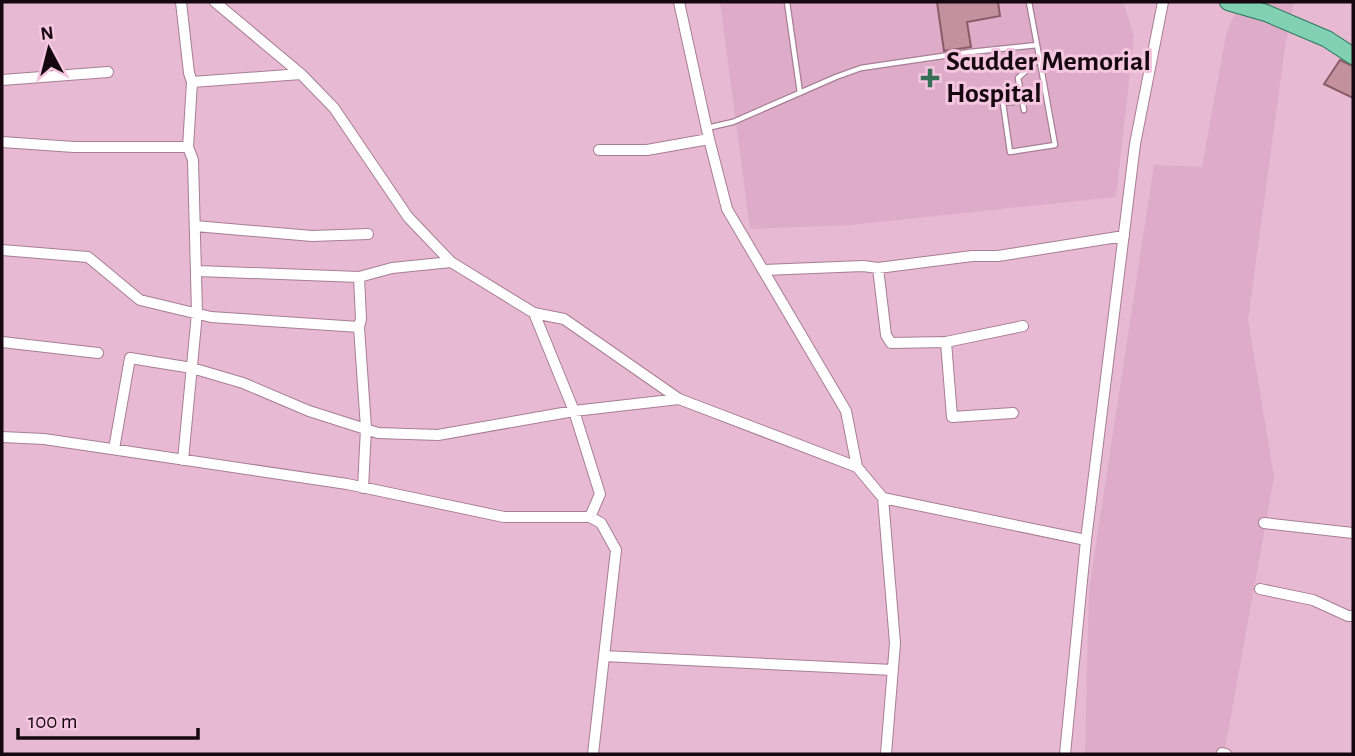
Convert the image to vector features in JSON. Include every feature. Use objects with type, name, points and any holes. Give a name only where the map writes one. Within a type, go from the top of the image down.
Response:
[{"type":"main road","points":[[1228,2],[1266,13],[1327,39],[1353,56]]},
{"type":"street","points":[[181,2],[192,82],[188,147],[193,160],[197,271],[197,313],[183,460]]},
{"type":"street","points":[[215,2],[301,74],[334,108],[408,217],[451,262],[534,313],[564,319],[678,399],[857,467]]},
{"type":"street","points":[[679,2],[727,209],[846,411],[857,467],[883,498],[895,643],[886,754]]},
{"type":"street","points":[[1066,754],[1086,540],[1135,144],[1163,2]]},
{"type":"street","points":[[2,80],[108,72]]},
{"type":"street","points":[[192,82],[301,74]]},
{"type":"street","points":[[599,150],[647,150],[708,134]]},
{"type":"street","points":[[2,142],[74,147],[188,147]]},
{"type":"street","points":[[195,226],[312,236],[368,234]]},
{"type":"street","points":[[764,270],[863,266],[878,268],[972,256],[998,256],[1124,236]]},
{"type":"street","points":[[2,250],[88,257],[140,300],[211,317],[359,327]]},
{"type":"street","points":[[197,271],[359,277],[391,268],[451,262]]},
{"type":"street","points":[[878,268],[886,335],[891,343],[946,342],[1023,326]]},
{"type":"street","points":[[359,277],[359,327],[366,428],[363,488]]},
{"type":"street","points":[[534,313],[574,411],[600,494],[590,517]]},
{"type":"street","points":[[2,342],[98,353]]},
{"type":"street","points":[[946,342],[952,417],[1013,413]]},
{"type":"street","points":[[114,449],[130,358],[192,368],[243,383],[309,411],[378,433],[439,435],[574,411],[678,399]]},
{"type":"street","points":[[2,437],[44,439],[363,488],[504,517],[590,517],[601,523],[615,550],[593,754]]},
{"type":"street","points":[[883,498],[1086,540]]},
{"type":"street","points":[[1264,523],[1353,533]]},
{"type":"street","points":[[1260,589],[1313,600],[1353,616]]},
{"type":"street","points":[[604,656],[893,670]]},
{"type":"lane","points":[[787,2],[800,93]]},
{"type":"lane","points":[[1022,101],[1003,103],[1010,152],[1055,145],[1029,2]]},
{"type":"lane","points":[[708,134],[862,68],[971,52],[1037,46]]},
{"type":"lane","points":[[1024,110],[1018,78],[1040,58]]},
{"type":"shaded area","name":"Scudder Memorial Hospital","points":[[720,2],[1123,2],[1134,36],[1116,197],[850,225],[750,229]]},
{"type":"shaded area","points":[[1239,2],[1294,2],[1285,47],[1248,320],[1274,477],[1224,754],[1085,754],[1089,590],[1154,165],[1202,167],[1226,35]]},
{"type":"building","points":[[937,2],[998,2],[1000,16],[967,22],[971,47],[944,51]]},
{"type":"building","points":[[1340,60],[1353,66],[1353,98],[1324,84]]},
{"type":"place","name":"Scudder Memorial Hospital","points":[[930,78]]}]
